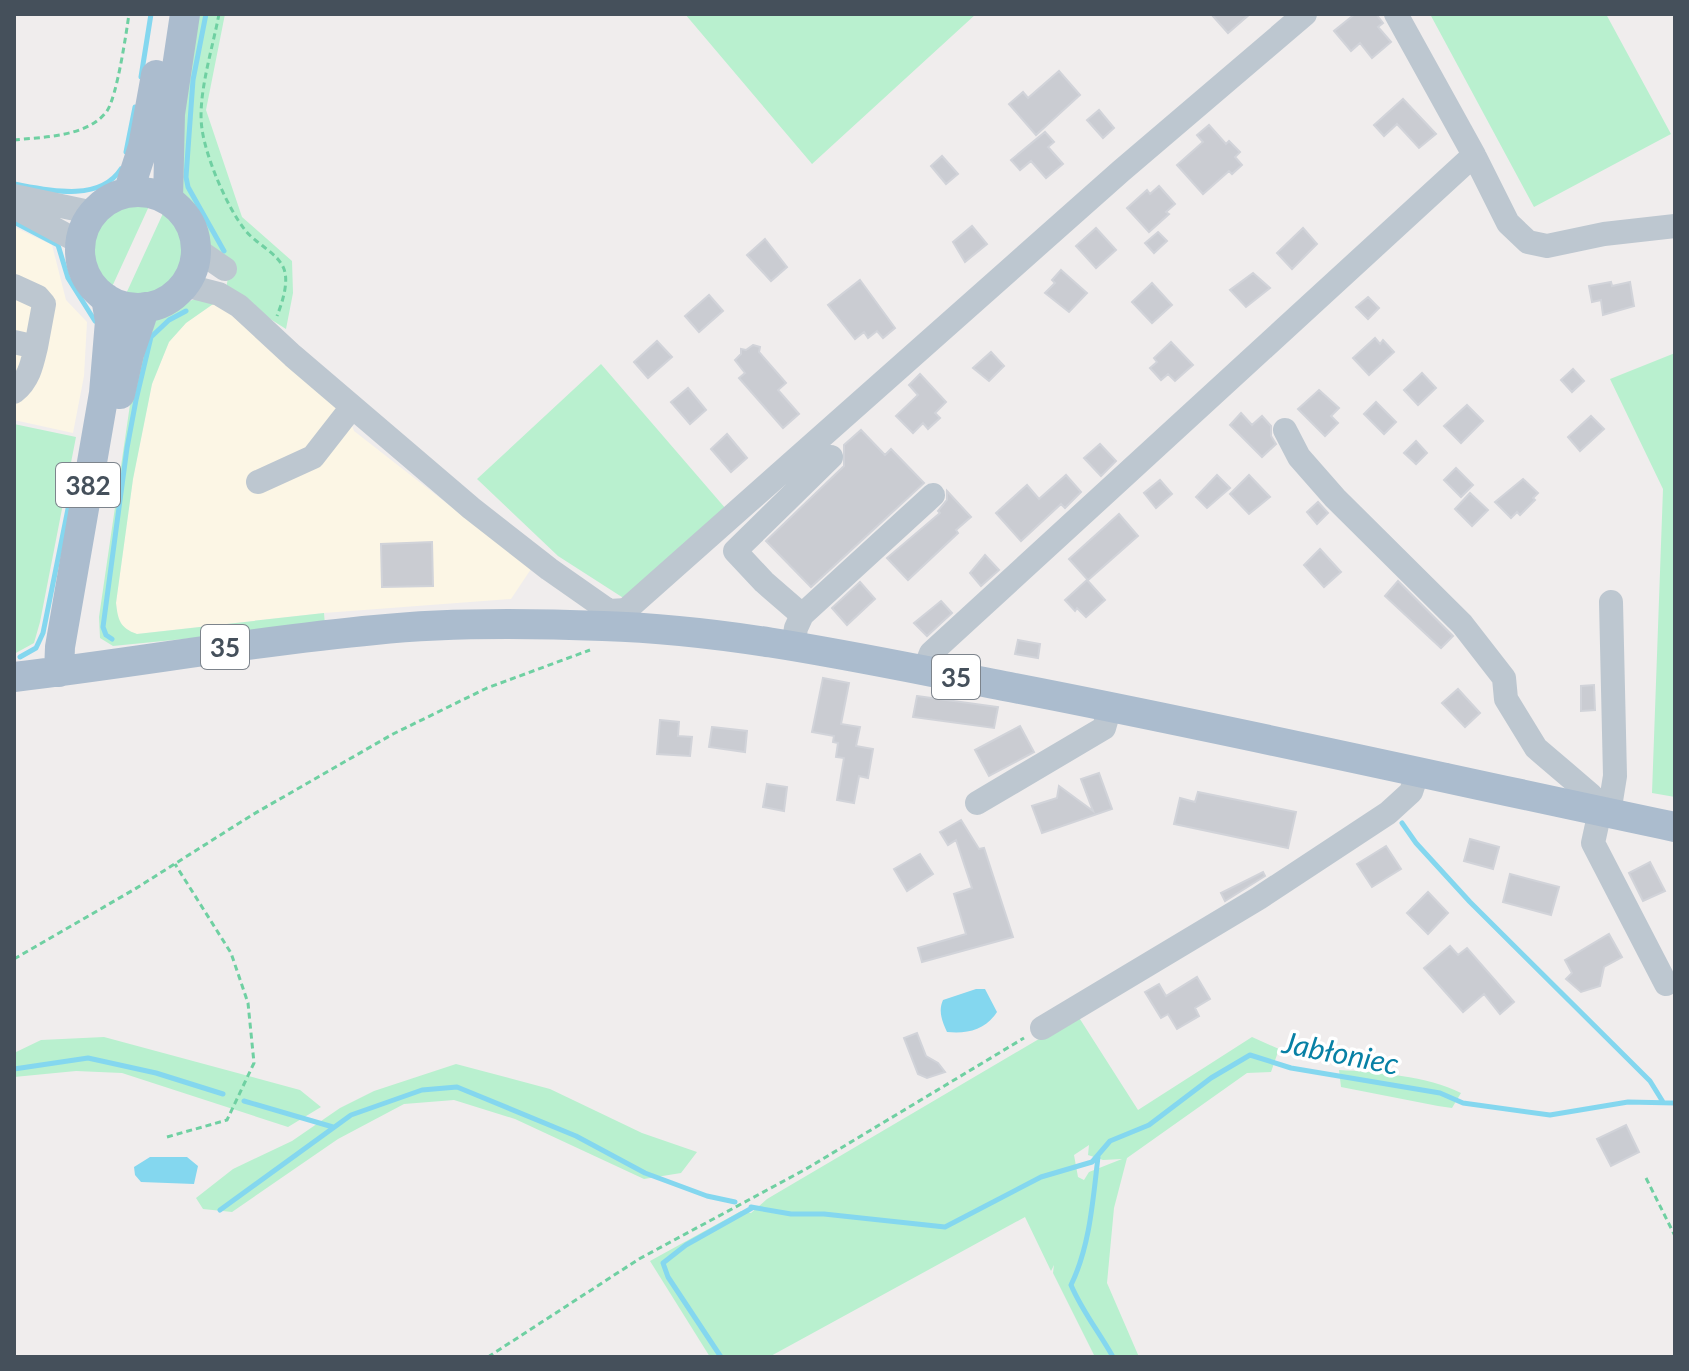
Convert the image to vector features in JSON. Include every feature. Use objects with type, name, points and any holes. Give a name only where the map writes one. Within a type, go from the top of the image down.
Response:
[{"type":"main road","points":[[128,193],[143,147],[165,14]]},
{"type":"main road","points":[[168,200],[170,114],[185,14]]},
{"type":"main road","points":[[128,193],[149,193],[168,200],[185,216],[195,237],[192,272],[184,285],[173,296],[145,307],[121,305],[106,298],[96,290],[83,268],[81,243],[85,227],[94,213],[115,197],[128,193]]},
{"type":"main road","name":"382","points":[[67,671],[60,647],[104,393],[110,321],[106,298]]},
{"type":"main road","name":"382","points":[[67,671],[75,648],[113,424],[129,354],[145,307]]},
{"type":"main road","name":"35","points":[[14,677],[375,630],[620,621],[793,646],[924,670],[1675,827]]},
{"type":"street","points":[[184,285],[219,294],[239,306],[471,508],[620,621],[1111,179],[1305,14]]},
{"type":"street","points":[[1396,14],[1508,223],[1528,242],[1547,246],[1604,234],[1675,226]]},
{"type":"street","points":[[924,670],[931,653],[1041,550],[1474,155]]},
{"type":"street","points":[[14,196],[94,213]]},
{"type":"street","points":[[14,207],[81,243]]},
{"type":"street","points":[[196,249],[225,269]]},
{"type":"street","points":[[14,286],[38,297],[44,304],[25,344],[31,369],[14,392]]},
{"type":"street","points":[[258,482],[313,457],[352,407]]},
{"type":"street","points":[[1285,430],[1299,457],[1335,498],[1462,624],[1504,678],[1506,699],[1536,748],[1591,795],[1599,811]]},
{"type":"street","points":[[802,615],[735,551],[831,457]]},
{"type":"street","points":[[793,646],[802,615],[933,495]]},
{"type":"street","points":[[1611,602],[1615,776],[1599,811],[1593,843],[1666,984]]},
{"type":"street","points":[[977,803],[1104,728],[1110,707]]},
{"type":"street","points":[[1042,1028],[1259,898],[1388,813],[1411,792],[1418,771]]},
{"type":"path","points":[[14,140],[50,137],[78,129],[96,121],[108,109],[129,14]]},
{"type":"path","points":[[219,14],[204,93],[202,127],[209,156],[243,228],[278,259],[285,270],[283,302],[270,335]]},
{"type":"path","points":[[14,959],[393,734],[487,688],[586,652],[603,641],[620,621]]},
{"type":"path","points":[[167,1137],[227,1120],[254,1063],[248,1003],[231,953],[175,864]]},
{"type":"path","points":[[488,1357],[639,1259],[806,1169],[1042,1028]]},
{"type":"path","points":[[1646,1178],[1675,1236]]},
{"type":"shaded area","points":[[14,227],[52,245],[66,300],[87,322],[84,376],[73,433],[14,420]]},
{"type":"shaded area","points":[[216,302],[349,417],[354,431],[531,569],[511,599],[324,613],[137,634],[127,631],[118,621],[116,603],[133,479],[152,384],[169,342],[186,323]]},
{"type":"green space","points":[[193,14],[225,14],[206,110],[242,217],[292,261],[293,293],[286,329],[226,291],[229,269],[205,247],[200,225],[176,192]]},
{"type":"green space","points":[[685,14],[976,14],[812,164]]},
{"type":"green space","points":[[1430,14],[1606,14],[1671,134],[1534,207]]},
{"type":"green space","points":[[130,202],[150,204],[111,289],[94,264],[92,240],[104,218]]},
{"type":"green space","points":[[165,209],[179,230],[183,243],[182,267],[177,278],[157,294],[125,296]]},
{"type":"green space","points":[[192,300],[216,302],[186,323],[169,342],[152,384],[133,479],[116,603],[119,619],[123,626],[137,634],[324,613],[325,625],[113,646],[100,638],[99,617],[133,384],[156,320]]},
{"type":"green space","points":[[1675,353],[1675,797],[1652,793],[1663,489],[1610,379]]},
{"type":"green space","points":[[601,364],[726,509],[625,599],[558,556],[477,479]]},
{"type":"green space","points":[[14,424],[76,437],[34,643],[14,654]]},
{"type":"green space","points":[[1078,1016],[1138,1110],[1252,1037],[1279,1049],[1271,1072],[1247,1073],[1127,1158],[1114,1208],[1107,1283],[1139,1357],[1095,1357],[1053,1273],[1054,1265],[1051,1271],[1025,1217],[769,1357],[710,1357],[650,1261],[741,1211],[751,1213],[767,1199]],"holes":[[[1089,1145],[1088,1155],[1103,1160],[1122,1159],[1089,1172],[1084,1180],[1078,1177],[1074,1155]]]},
{"type":"green space","points":[[104,1037],[300,1090],[321,1107],[288,1127],[122,1073],[76,1071],[14,1077],[14,1053],[41,1040]]},
{"type":"green space","points":[[456,1064],[550,1089],[642,1133],[697,1152],[681,1173],[644,1179],[515,1119],[454,1100],[404,1104],[338,1139],[232,1212],[203,1209],[196,1198],[233,1169],[292,1141],[340,1108],[374,1091]]},
{"type":"green space","points":[[1339,1070],[1418,1079],[1461,1093],[1452,1108],[1438,1106],[1341,1087]]},
{"type":"water","points":[[985,989],[997,1012],[975,1030],[947,1032],[941,1012],[943,1000]]},
{"type":"water","points":[[150,1157],[187,1157],[198,1166],[194,1184],[141,1182],[135,1175],[134,1167]]},
{"type":"building","points":[[1211,14],[1250,14],[1228,33]]},
{"type":"building","points":[[1355,14],[1376,14],[1383,23],[1378,27],[1391,42],[1372,58],[1360,43],[1351,51],[1334,31]]},
{"type":"building","points":[[1059,71],[1080,95],[1036,135],[1009,104],[1023,92],[1028,98]]},
{"type":"building","points":[[1403,99],[1436,134],[1419,148],[1397,124],[1384,136],[1374,125]]},
{"type":"building","points":[[1099,110],[1114,128],[1103,138],[1087,120]]},
{"type":"building","points":[[1209,125],[1226,144],[1229,141],[1240,152],[1235,157],[1242,165],[1232,174],[1229,171],[1203,194],[1177,165],[1203,142],[1197,135]]},
{"type":"building","points":[[1045,132],[1054,142],[1048,147],[1063,164],[1046,178],[1031,161],[1020,170],[1011,160]]},
{"type":"building","points":[[942,156],[958,174],[946,184],[931,166]]},
{"type":"building","points":[[1159,186],[1175,204],[1166,212],[1169,214],[1149,232],[1127,208],[1147,190],[1150,194]]},
{"type":"building","points":[[972,226],[987,244],[965,262],[953,242]]},
{"type":"building","points":[[1096,228],[1116,250],[1096,268],[1076,246]]},
{"type":"building","points":[[1303,228],[1317,244],[1292,269],[1277,253]]},
{"type":"building","points":[[1158,232],[1167,241],[1154,253],[1145,243]]},
{"type":"building","points":[[765,239],[787,267],[771,281],[747,255]]},
{"type":"building","points":[[1061,270],[1087,293],[1069,312],[1045,293],[1055,283],[1052,280]]},
{"type":"building","points":[[1253,273],[1270,288],[1246,307],[1230,290]]},
{"type":"building","points":[[860,280],[895,328],[883,338],[877,331],[868,338],[864,332],[855,339],[828,305]]},
{"type":"building","points":[[1611,282],[1612,286],[1630,282],[1634,306],[1603,315],[1601,300],[1592,302],[1589,286]]},
{"type":"building","points":[[1152,283],[1172,305],[1152,323],[1132,302]]},
{"type":"building","points":[[709,295],[723,311],[699,332],[685,316]]},
{"type":"building","points":[[1368,297],[1379,308],[1368,319],[1356,307]]},
{"type":"building","points":[[1375,338],[1380,344],[1383,340],[1394,352],[1369,375],[1353,358]]},
{"type":"building","points":[[657,341],[672,357],[648,378],[634,362]]},
{"type":"building","points":[[1171,342],[1193,365],[1175,381],[1168,374],[1161,380],[1150,368],[1157,362],[1154,358]]},
{"type":"building","points":[[753,345],[760,347],[759,352],[786,383],[778,390],[799,414],[783,428],[739,378],[745,373],[735,360],[741,349],[746,350]]},
{"type":"building","points":[[991,352],[1004,366],[989,381],[973,368]]},
{"type":"building","points":[[1573,369],[1584,381],[1572,392],[1561,380]]},
{"type":"building","points":[[1422,373],[1436,388],[1418,405],[1404,390]]},
{"type":"building","points":[[920,374],[946,402],[935,413],[940,418],[928,429],[923,423],[913,433],[896,416],[918,395],[909,385]]},
{"type":"building","points":[[688,388],[706,410],[690,424],[671,402]]},
{"type":"building","points":[[1319,390],[1339,408],[1331,416],[1338,423],[1325,436],[1298,409]]},
{"type":"building","points":[[1376,402],[1396,422],[1384,434],[1364,414]]},
{"type":"building","points":[[1467,405],[1483,421],[1461,443],[1444,426]]},
{"type":"building","points":[[1241,413],[1252,425],[1262,416],[1271,426],[1271,436],[1276,444],[1262,457],[1230,425]]},
{"type":"building","points":[[1591,416],[1604,429],[1580,451],[1568,437]]},
{"type":"building","points":[[861,430],[885,455],[891,449],[924,483],[811,587],[766,541],[844,466],[844,445]]},
{"type":"building","points":[[727,434],[747,458],[731,472],[711,449]]},
{"type":"building","points":[[1416,441],[1427,453],[1416,464],[1404,453]]},
{"type":"building","points":[[1100,444],[1116,461],[1101,476],[1084,458]]},
{"type":"building","points":[[1456,468],[1473,485],[1461,497],[1444,480]]},
{"type":"building","points":[[1066,475],[1081,492],[1065,508],[1061,504],[1021,541],[996,513],[1027,485],[1039,499]]},
{"type":"building","points":[[1217,475],[1230,488],[1207,508],[1196,497]]},
{"type":"building","points":[[1249,475],[1270,497],[1249,514],[1230,494]]},
{"type":"building","points":[[1523,479],[1538,493],[1520,515],[1517,512],[1511,518],[1495,502]]},
{"type":"building","points":[[1160,480],[1172,494],[1156,508],[1144,493]]},
{"type":"building","points":[[947,491],[971,517],[908,580],[887,558],[940,513],[938,511],[947,500]]},
{"type":"building","points":[[1470,493],[1488,510],[1472,526],[1455,509]]},
{"type":"building","points":[[1318,502],[1328,513],[1317,524],[1307,512]]},
{"type":"building","points":[[1119,514],[1138,536],[1088,580],[1069,559]]},
{"type":"building","points":[[432,542],[433,586],[382,587],[381,544]]},
{"type":"building","points":[[1320,549],[1341,572],[1324,587],[1304,565]]},
{"type":"building","points":[[985,555],[999,570],[981,586],[970,573]]},
{"type":"building","points":[[1087,580],[1105,600],[1086,617],[1065,600]]},
{"type":"building","points":[[1398,581],[1453,636],[1441,648],[1385,596]]},
{"type":"building","points":[[860,582],[875,599],[847,625],[832,608]]},
{"type":"building","points":[[941,601],[952,613],[927,636],[914,623]]},
{"type":"building","points":[[1018,640],[1040,644],[1038,658],[1015,654]]},
{"type":"building","points":[[823,678],[849,683],[841,724],[860,727],[856,746],[873,749],[868,778],[859,776],[854,803],[837,800],[844,758],[836,757],[838,743],[833,742],[834,736],[812,732]]},
{"type":"building","points":[[1594,685],[1595,710],[1581,711],[1581,686]]},
{"type":"building","points":[[1458,689],[1480,713],[1465,727],[1442,703]]},
{"type":"building","points":[[917,696],[998,707],[994,728],[913,717]]},
{"type":"building","points":[[660,720],[679,722],[678,736],[692,737],[690,756],[657,754]]},
{"type":"building","points":[[1020,726],[1034,752],[989,776],[975,750]]},
{"type":"building","points":[[712,727],[747,731],[745,752],[709,747]]},
{"type":"building","points":[[1099,773],[1112,809],[1042,833],[1032,806],[1057,798],[1059,786],[1093,811],[1081,779]]},
{"type":"building","points":[[767,784],[787,787],[784,811],[763,807]]},
{"type":"building","points":[[1198,792],[1296,812],[1288,848],[1174,824],[1180,798],[1195,802]]},
{"type":"building","points":[[961,820],[979,849],[984,848],[1013,937],[922,962],[918,948],[966,934],[954,894],[972,888],[956,840],[948,845],[940,832]]},
{"type":"building","points":[[1470,839],[1499,847],[1493,869],[1464,861]]},
{"type":"building","points":[[1386,846],[1401,869],[1372,887],[1357,864]]},
{"type":"building","points":[[920,854],[933,874],[907,891],[894,869]]},
{"type":"building","points":[[1650,862],[1665,891],[1643,901],[1629,873]]},
{"type":"building","points":[[1263,872],[1265,876],[1225,901],[1221,893]]},
{"type":"building","points":[[1510,874],[1559,887],[1551,915],[1503,902]]},
{"type":"building","points":[[1428,892],[1448,913],[1428,934],[1407,913]]},
{"type":"building","points":[[1609,934],[1622,957],[1604,967],[1600,986],[1581,992],[1566,979],[1572,973],[1565,960]]},
{"type":"building","points":[[1450,946],[1458,955],[1467,948],[1514,1002],[1500,1014],[1484,994],[1463,1012],[1424,968]]},
{"type":"building","points":[[1197,977],[1210,999],[1195,1008],[1199,1016],[1177,1029],[1168,1014],[1161,1018],[1145,992],[1159,984],[1166,996]]},
{"type":"building","points":[[917,1033],[926,1056],[945,1072],[927,1078],[918,1074],[904,1038]]},
{"type":"building","points":[[1626,1125],[1639,1152],[1611,1166],[1597,1139]]},
{"type":"waterway","points":[[141,77],[151,14]]},
{"type":"waterway","points":[[206,14],[193,80],[186,177],[188,187],[224,251]]},
{"type":"waterway","points":[[126,152],[135,107]]},
{"type":"waterway","points":[[14,184],[72,192],[100,187],[121,169]]},
{"type":"waterway","points":[[14,222],[58,245],[68,278],[95,321]]},
{"type":"waterway","points":[[112,639],[103,627],[136,400],[151,337],[169,320],[186,311]]},
{"type":"waterway","points":[[20,657],[36,648],[43,633],[73,484]]},
{"type":"waterway","points":[[1402,823],[1416,843],[1470,902],[1650,1081],[1663,1102]]},
{"type":"waterway","name":"Jabłoniec","points":[[751,1207],[791,1214],[824,1214],[945,1227],[1041,1177],[1092,1162],[1110,1141],[1149,1125],[1211,1078],[1250,1055],[1291,1068],[1440,1093],[1463,1103],[1550,1115],[1628,1102],[1675,1103]]},
{"type":"waterway","points":[[14,1069],[88,1058],[156,1073],[223,1094]]},
{"type":"waterway","points":[[220,1210],[351,1115],[422,1090],[457,1087],[576,1136],[645,1173],[707,1196],[735,1202]]},
{"type":"waterway","points":[[244,1101],[333,1127]]},
{"type":"waterway","name":"Jabłoniec","points":[[1098,1157],[1087,1238],[1071,1285],[1113,1357]]},
{"type":"waterway","points":[[721,1357],[668,1277],[663,1263],[686,1245],[752,1208]]}]
